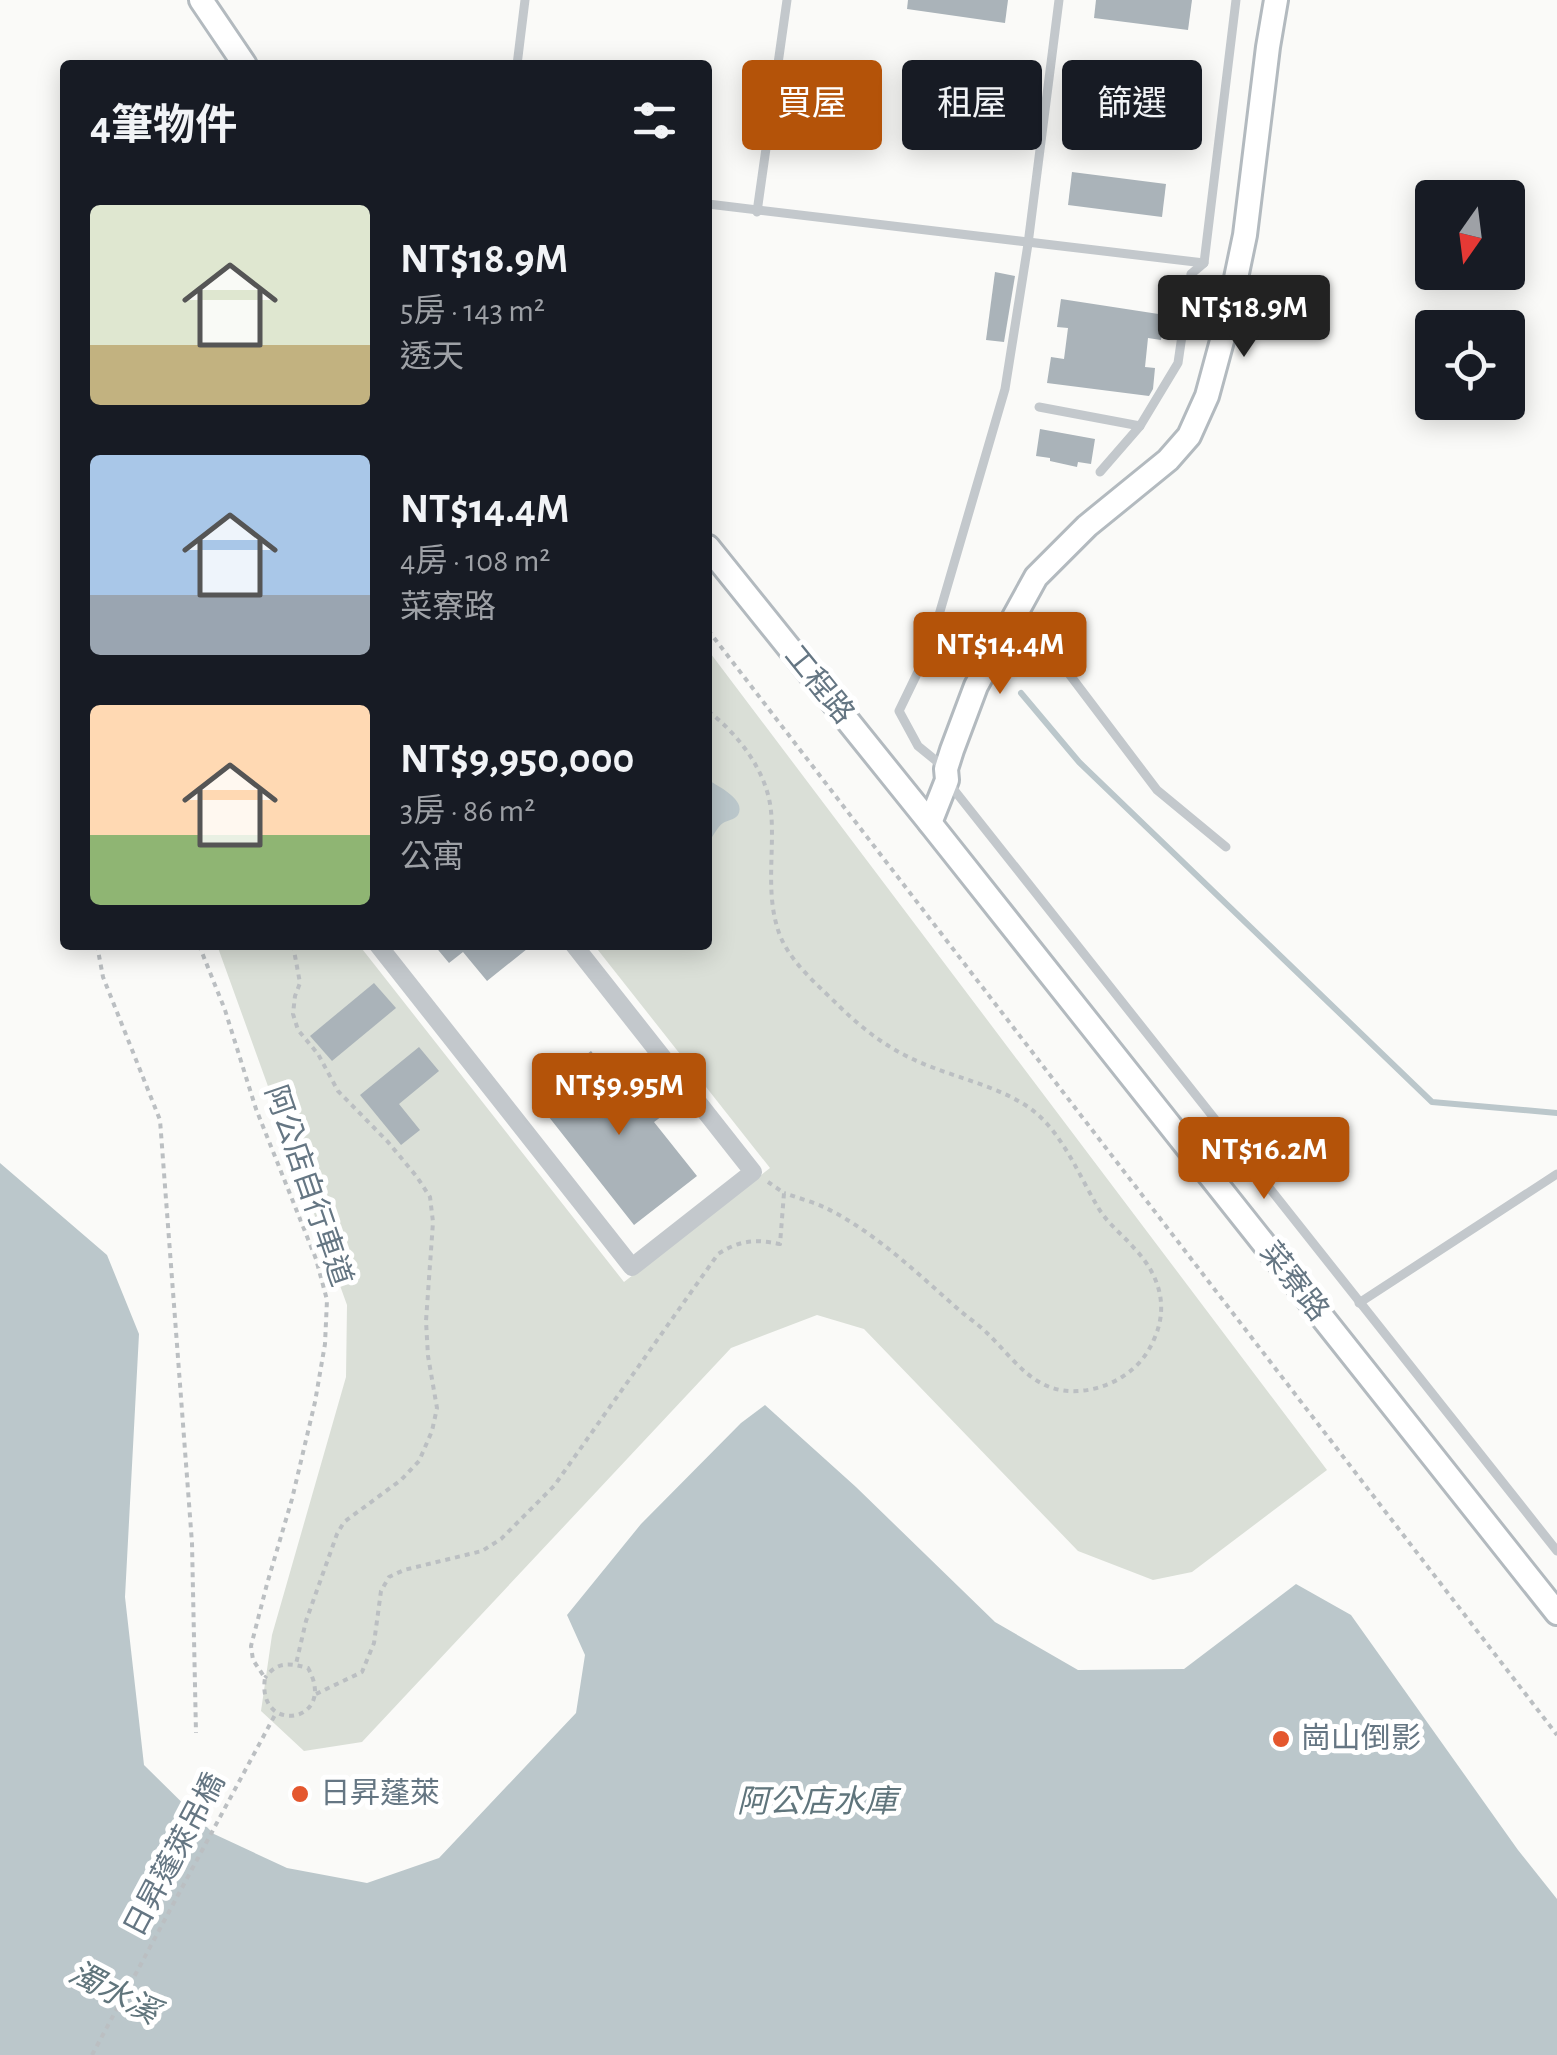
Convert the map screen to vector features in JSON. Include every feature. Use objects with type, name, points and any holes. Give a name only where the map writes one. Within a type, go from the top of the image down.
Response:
[{"type":"street","points":[[201,0],[241,60]]},
{"type":"street","points":[[930,823],[976,686],[1036,577],[1087,526],[1168,460],[1188,436],[1207,396],[1246,234],[1276,0]]},
{"type":"street","name":"工程路","points":[[712,552],[930,823]]},
{"type":"street","name":"菜寮路","points":[[930,823],[1557,1613]]},
{"type":"street","points":[[382,950],[632,1268],[753,1172],[578,950]]},
{"type":"lane","points":[[518,60],[525,0]]},
{"type":"lane","points":[[757,212],[787,0]]},
{"type":"lane","points":[[1059,0],[1005,389],[929,649],[899,711],[918,746],[948,766],[1359,1303],[1557,1551]]},
{"type":"lane","points":[[1100,472],[1140,426],[1178,363],[1191,274],[1204,262],[1236,0]]},
{"type":"lane","points":[[712,205],[1204,262]]},
{"type":"lane","points":[[1039,408],[1140,426]]},
{"type":"lane","points":[[1007,627],[1054,654],[1157,790],[1226,847]]},
{"type":"lane","points":[[1359,1303],[1557,1174]]},
{"type":"path","points":[[712,635],[1557,1735]]},
{"type":"path","points":[[712,715],[741,744],[759,772],[771,808],[771,898],[782,939],[804,970],[866,1032],[898,1052],[1002,1094],[1031,1109],[1047,1124],[1109,1225],[1147,1264],[1162,1302],[1161,1324],[1140,1363],[1121,1378],[1080,1392],[1040,1384],[984,1330],[877,1240],[852,1222],[784,1192],[753,1172]]},
{"type":"path","points":[[98,950],[104,976],[160,1120],[192,1542],[196,1733]]},
{"type":"path","name":"阿公店自行車道","points":[[201,950],[225,1010],[256,1109],[316,1259],[327,1300],[326,1344],[316,1402],[251,1646],[265,1678],[266,1704],[276,1713]]},
{"type":"path","points":[[294,950],[300,983],[293,1014],[298,1030],[318,1054],[338,1091],[388,1142],[430,1197],[432,1235],[426,1321],[437,1408],[432,1431],[418,1460],[401,1480],[344,1522],[337,1534],[306,1621],[296,1664]]},
{"type":"path","points":[[316,1694],[362,1672],[374,1643],[381,1591],[389,1577],[482,1551],[501,1539],[554,1486],[718,1254],[734,1244],[756,1240],[780,1244],[784,1192]]},
{"type":"path","points":[[265,1678],[281,1664],[296,1664],[308,1668],[316,1681],[311,1708],[296,1717],[276,1713]]},
{"type":"path","name":"日昇蓬萊吊橋","points":[[92,2055],[276,1713]]},
{"type":"shaded area","points":[[712,655],[1327,1470],[1192,1572],[1153,1580],[1078,1551],[864,1329],[817,1315],[731,1348],[362,1742],[304,1751],[261,1711],[272,1635],[346,1377],[347,1305],[219,950],[363,950],[624,1282],[770,1168],[598,950],[712,950]]},
{"type":"water","points":[[712,783],[739,804],[738,815],[721,825],[712,837]]},
{"type":"water","name":"阿公店水庫","points":[[0,1163],[107,1255],[139,1334],[125,1597],[144,1765],[214,1834],[287,1868],[367,1883],[439,1858],[576,1713],[585,1655],[567,1615],[641,1524],[741,1423],[765,1405],[995,1622],[1078,1670],[1184,1669],[1296,1584],[1351,1615],[1557,1899],[1557,2055],[0,2055]]},
{"type":"building","points":[[908,0],[1008,0],[1005,23],[907,9]]},
{"type":"building","points":[[1096,0],[1192,0],[1188,30],[1094,18]]},
{"type":"building","points":[[1072,172],[1166,184],[1162,217],[1068,205]]},
{"type":"building","points":[[995,272],[1015,276],[1004,342],[986,340]]},
{"type":"building","points":[[1061,299],[1165,315],[1161,340],[1148,338],[1145,367],[1155,368],[1149,396],[1047,383],[1051,357],[1064,359],[1068,328],[1057,327]]},
{"type":"building","points":[[1040,429],[1095,439],[1091,464],[1078,462],[1077,467],[1036,456]]},
{"type":"building","points":[[438,950],[526,950],[487,981],[463,952],[449,963]]},
{"type":"building","points":[[374,983],[396,1008],[332,1061],[310,1036]]},
{"type":"building","points":[[419,1047],[439,1071],[399,1104],[420,1130],[401,1145],[360,1095]]},
{"type":"building","points":[[591,1051],[631,1101],[650,1087],[669,1111],[654,1122],[697,1176],[634,1225],[545,1112],[566,1096],[553,1081]]},
{"type":"waterway","points":[[1021,693],[1079,762],[1432,1102],[1557,1113]]},
{"type":"place","name":"崗山倒影","points":[[1281,1739]]},
{"type":"place","name":"日昇蓬萊","points":[[300,1794]]},
{"type":"water label","name":"濁水溪","points":[[114,1993]]}]
